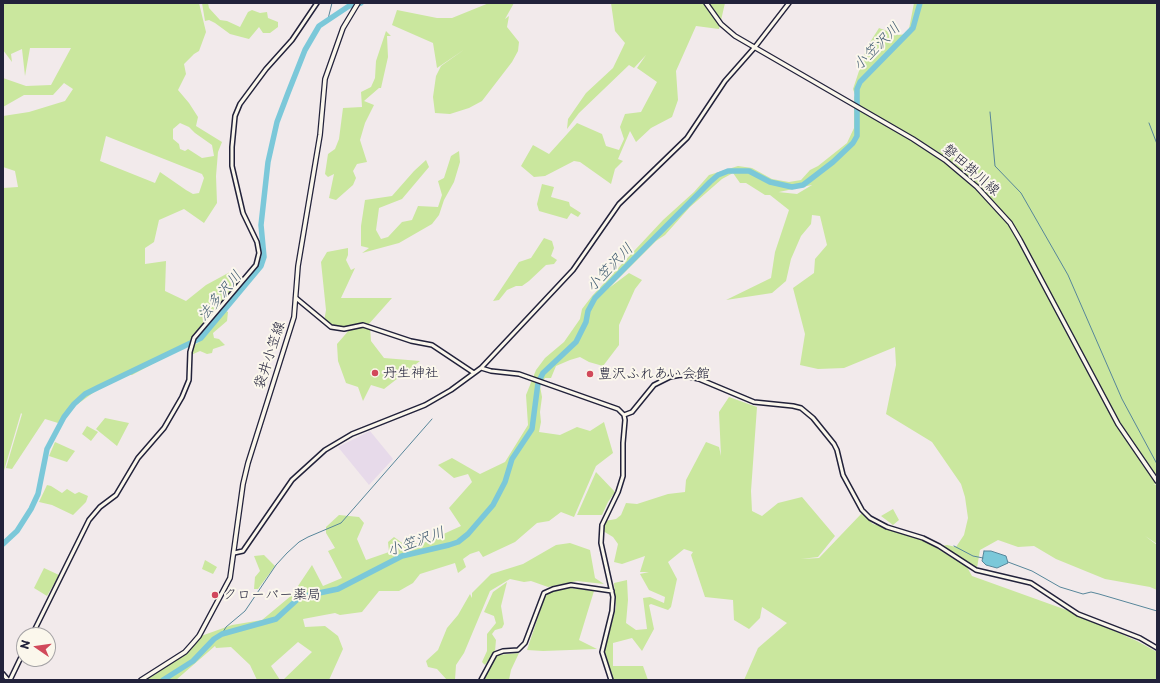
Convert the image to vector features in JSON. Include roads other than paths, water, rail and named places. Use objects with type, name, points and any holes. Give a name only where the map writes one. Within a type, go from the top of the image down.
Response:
[{"type":"main road","name":"磐田掛川線","points":[[706,3],[721,24],[735,36],[945,160],[977,187],[1010,223],[1118,424],[1157,481]]},
{"type":"main road","name":"袋井小笠線","points":[[140,680],[185,652],[199,636],[230,578],[248,463],[290,333],[296,298],[298,266],[320,135],[325,78],[336,45],[357,4]]},
{"type":"street","points":[[36,627],[89,520],[100,507],[116,495],[138,458],[164,428],[182,397],[189,380],[191,344],[194,338],[206,321],[249,274],[257,260],[258,242],[243,213],[232,166],[233,124],[237,112],[266,69],[297,34],[317,3]]},
{"type":"street","points":[[234,553],[243,551],[292,480],[325,450],[352,434],[425,405],[451,390],[481,368],[573,270],[619,204],[687,138],[725,81],[755,47],[789,3]]},
{"type":"street","points":[[296,298],[331,327],[344,329],[363,325],[411,341],[432,345],[474,373]]},
{"type":"street","points":[[481,368],[491,371],[514,372],[530,377],[618,409],[624,415],[623,476],[618,492],[602,525],[600,543],[614,604],[602,652],[611,680]]},
{"type":"street","points":[[624,415],[632,412],[654,385],[670,377],[681,375],[699,378],[754,402],[801,408],[813,418],[834,444],[837,450],[843,475],[862,510],[870,518],[887,527],[923,538],[939,546],[976,570],[1021,579],[1031,583],[1078,614],[1140,638],[1157,648]]},
{"type":"street","points":[[481,680],[495,654],[503,651],[518,650],[525,643],[544,593],[570,585],[612,591]]},
{"type":"street","points":[[3,674],[9,680],[16,666]]},
{"type":"water","points":[[984,551],[991,551],[1006,556],[1008,563],[997,568],[986,565],[982,561]]},
{"type":"waterway","points":[[328,19],[332,3]]},
{"type":"waterway","name":"法多沢川","points":[[3,544],[17,531],[31,509],[38,494],[47,449],[64,417],[74,404],[85,394],[201,338],[261,266],[264,257],[261,225],[268,162],[277,122],[288,93],[305,50],[319,26],[349,6],[361,3]]},
{"type":"waterway","name":"小笠沢川","points":[[163,680],[193,661],[214,639],[222,634],[276,619],[300,597],[338,589],[402,556],[449,545],[458,542],[468,534],[493,505],[505,482],[512,459],[532,429],[538,383],[543,373],[576,342],[586,322],[588,311],[595,298],[718,175],[728,171],[749,171],[770,182],[792,187],[803,185],[833,162],[853,143],[857,136],[857,89],[860,82],[913,28],[920,3]]},
{"type":"waterway","points":[[990,112],[995,166],[1021,193],[1068,275],[1122,399],[1157,464]]},
{"type":"waterway","points":[[1149,123],[1157,144]]},
{"type":"waterway","points":[[222,634],[226,627],[245,611],[276,565],[287,553],[299,542],[341,523],[432,419]]},
{"type":"waterway","points":[[954,546],[973,556],[983,558]]},
{"type":"waterway","points":[[1008,562],[1032,571],[1060,587],[1083,594],[1091,592],[1157,611]]},
{"type":"place","name":"丹生神社","points":[[375,373]]},
{"type":"place","name":"豊沢ふれあい会館","points":[[590,374]]},
{"type":"place","name":"クローバー薬局","points":[[215,595]]}]
